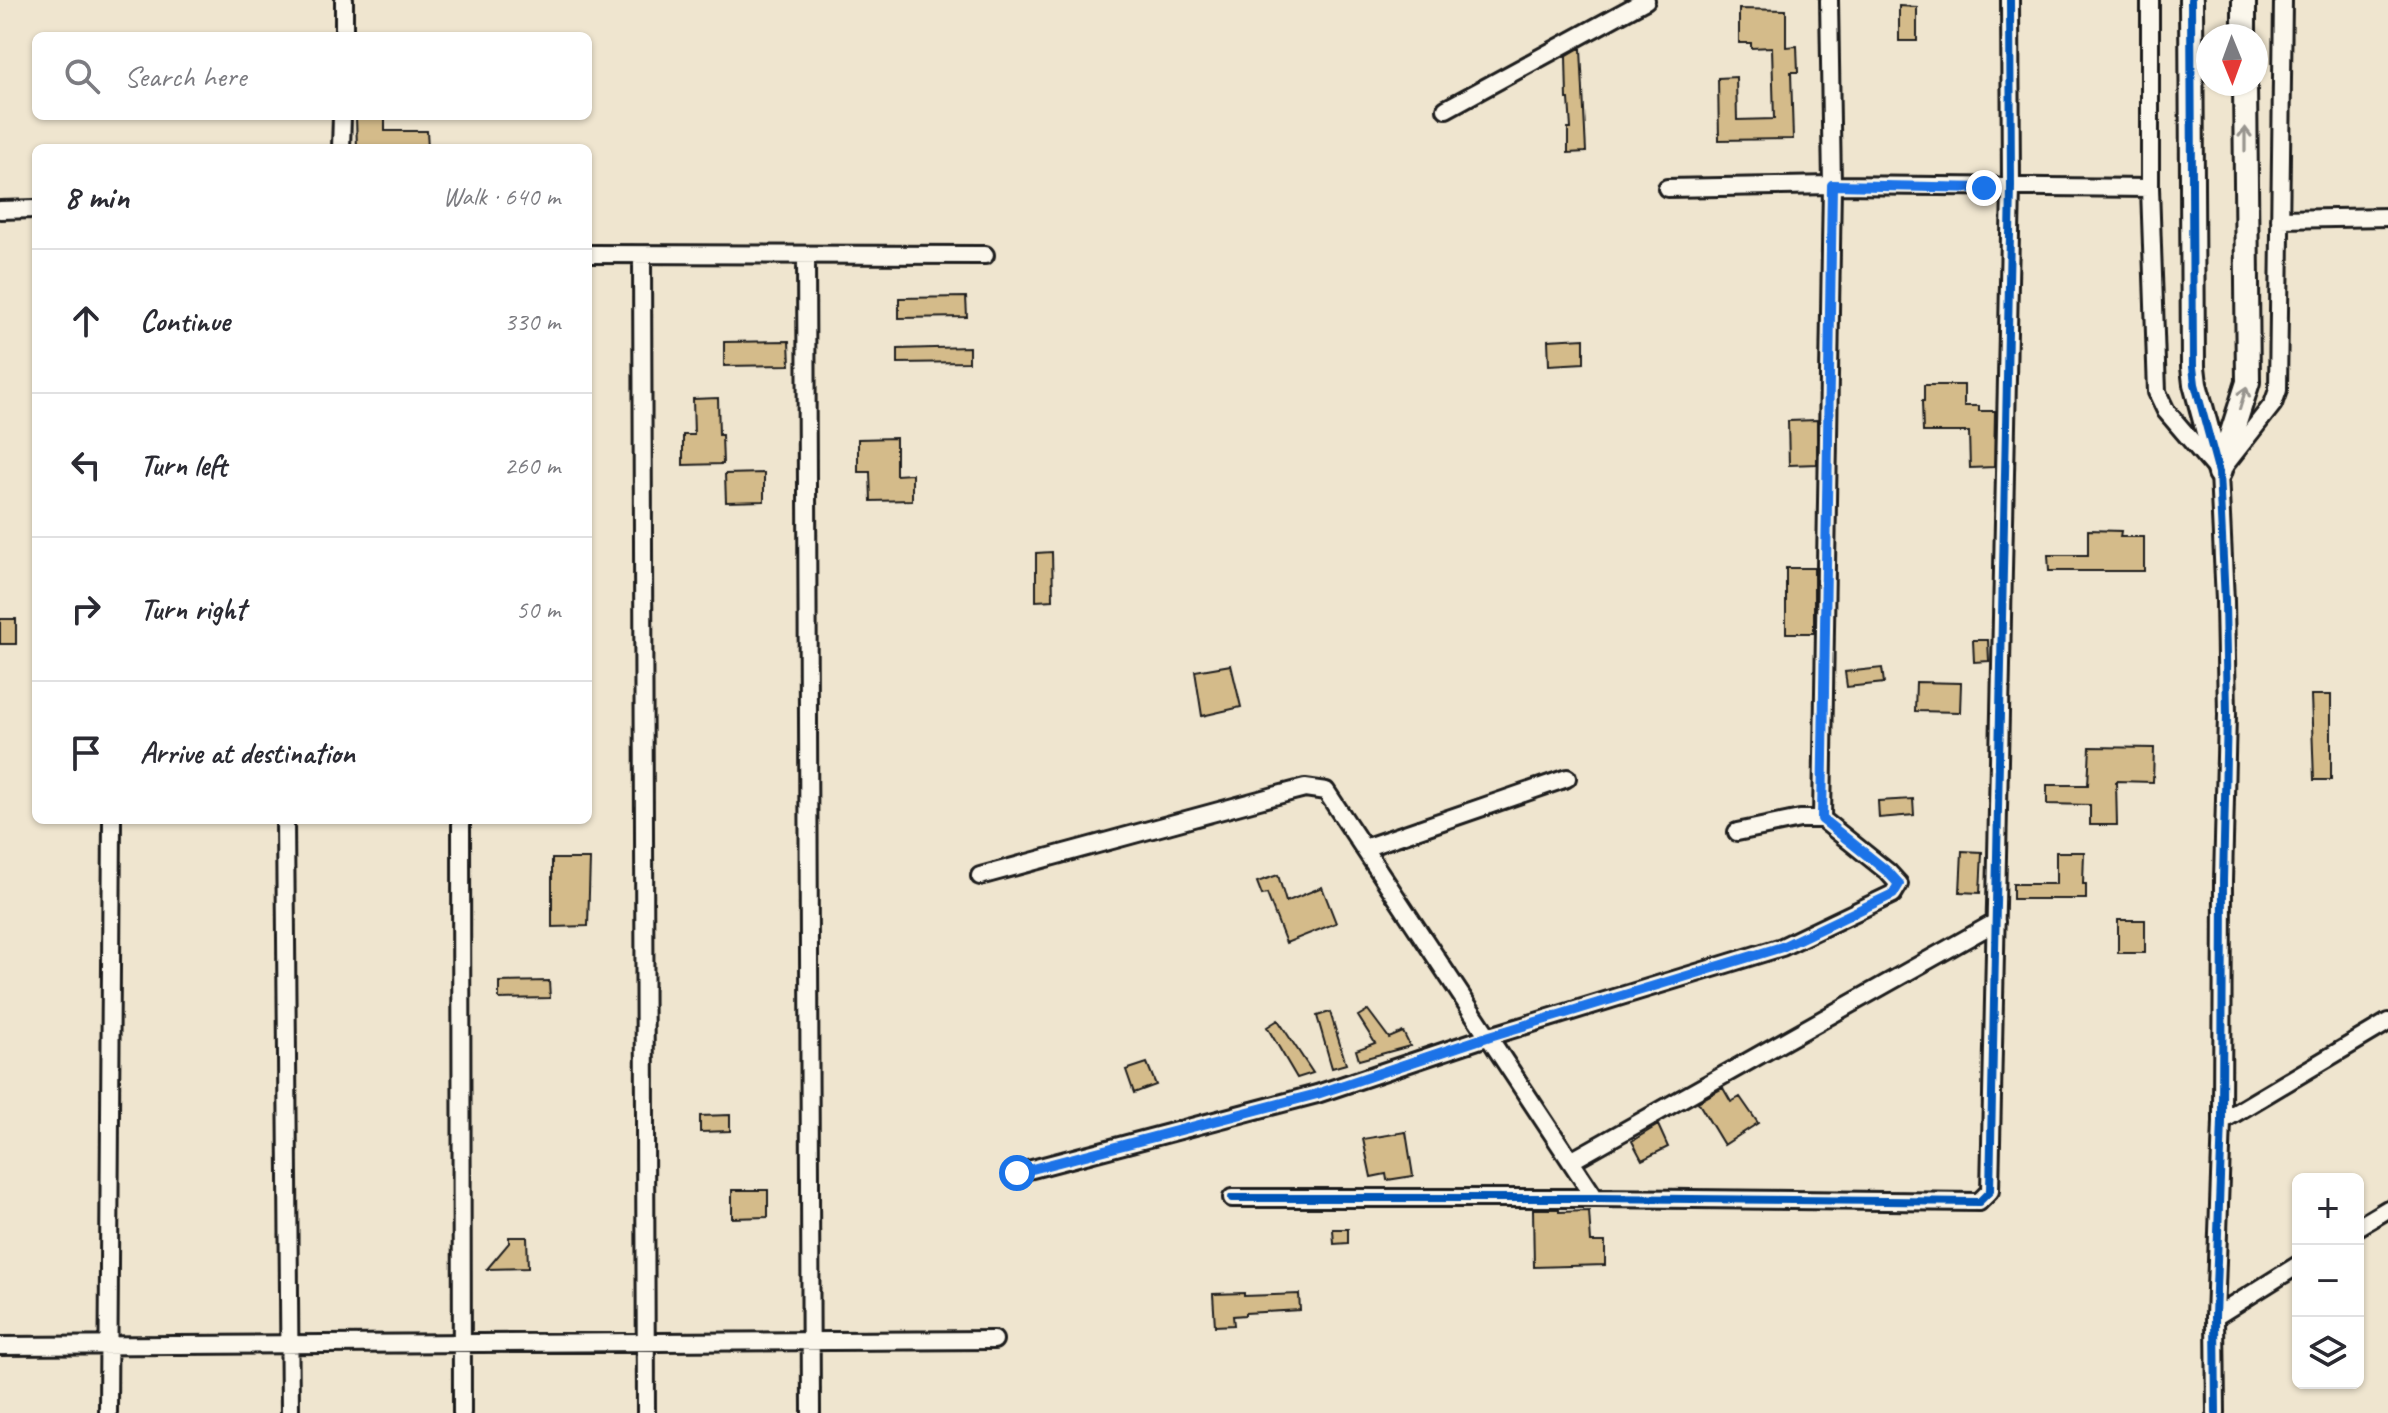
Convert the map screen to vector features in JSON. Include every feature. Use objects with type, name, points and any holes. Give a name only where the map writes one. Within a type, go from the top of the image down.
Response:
[{"type":"street","points":[[344,0],[344,32]]},
{"type":"street","points":[[1446,109],[1646,0]]},
{"type":"street","points":[[1822,819],[1832,185],[1829,0]]},
{"type":"street","points":[[1232,1198],[1979,1202],[1990,1191],[2011,187],[2010,0]]},
{"type":"street","points":[[2150,0],[2150,188],[2157,392],[2166,411],[2219,473]]},
{"type":"street","points":[[2191,0],[2193,367],[2219,473],[2225,601],[2227,715],[2222,1121],[2215,1317],[2216,1413]]},
{"type":"street","points":[[2244,0],[2244,24]]},
{"type":"street","points":[[2219,473],[2273,404],[2278,390],[2283,0]]},
{"type":"street","points":[[2219,473],[2248,382],[2245,96]]},
{"type":"street","points":[[341,144],[342,120]]},
{"type":"street","points":[[1667,188],[1832,185],[2150,188]]},
{"type":"street","points":[[0,210],[32,209]]},
{"type":"street","points":[[2280,219],[2388,217]]},
{"type":"street","points":[[592,254],[985,255]]},
{"type":"street","points":[[642,255],[646,1413]]},
{"type":"street","points":[[806,255],[811,1413]]},
{"type":"street","points":[[1364,848],[1567,778]]},
{"type":"street","points":[[980,876],[1305,788],[1326,791],[1595,1198]]},
{"type":"street","points":[[1017,1173],[1317,1094],[1490,1036],[1782,947],[1893,894],[1899,884],[1822,819],[1800,819],[1737,832]]},
{"type":"street","points":[[108,1413],[112,824]]},
{"type":"street","points":[[285,824],[290,1413]]},
{"type":"street","points":[[461,824],[462,1413]]},
{"type":"street","points":[[1571,1161],[1996,922]]},
{"type":"street","points":[[2222,1121],[2388,1022]]},
{"type":"street","points":[[2364,1223],[2388,1209]]},
{"type":"street","points":[[2215,1317],[2292,1269]]},
{"type":"street","points":[[0,1346],[994,1340]]},
{"type":"building","points":[[1899,6],[1917,7],[1917,41],[1899,41]]},
{"type":"building","points":[[1739,9],[1786,10],[1786,47],[1797,46],[1798,72],[1791,72],[1793,139],[1719,140],[1718,78],[1736,77],[1737,120],[1774,119],[1772,47],[1751,48],[1751,43],[1739,43]]},
{"type":"building","points":[[1581,49],[1586,152],[1568,153],[1568,129],[1571,129],[1566,56]]},
{"type":"building","points":[[356,120],[385,120],[385,131],[427,131],[428,144],[357,144]]},
{"type":"building","points":[[966,297],[967,317],[899,318],[899,298]]},
{"type":"building","points":[[1584,338],[1584,363],[1549,365],[1548,340]]},
{"type":"building","points":[[789,341],[790,365],[724,366],[724,342]]},
{"type":"building","points":[[969,347],[969,362],[898,363],[898,349]]},
{"type":"building","points":[[1924,385],[1964,385],[1964,406],[1979,406],[1979,411],[1995,411],[1994,467],[1970,468],[1969,432],[1923,432]]},
{"type":"building","points":[[718,398],[723,464],[683,465],[683,435],[694,435],[693,399]]},
{"type":"building","points":[[1817,420],[1817,464],[1789,465],[1788,421]]},
{"type":"building","points":[[896,438],[896,475],[912,474],[912,500],[871,501],[870,472],[858,472],[858,439]]},
{"type":"building","points":[[764,473],[764,501],[726,502],[725,474]]},
{"type":"building","points":[[2088,530],[2121,531],[2120,537],[2144,537],[2144,571],[2049,571],[2048,555],[2088,555]]},
{"type":"building","points":[[1052,552],[1053,600],[1036,601],[1036,553]]},
{"type":"building","points":[[1786,568],[1814,568],[1814,633],[1786,633]]},
{"type":"building","points":[[0,619],[16,619],[16,644],[0,644]]},
{"type":"building","points":[[1973,640],[1988,640],[1989,661],[1974,662]]},
{"type":"building","points":[[1231,665],[1241,707],[1202,716],[1195,671]]},
{"type":"building","points":[[1882,668],[1884,683],[1847,687],[1845,672]]},
{"type":"building","points":[[1916,682],[1961,683],[1960,712],[1915,711]]},
{"type":"building","points":[[2311,695],[2331,695],[2331,780],[2314,780]]},
{"type":"building","points":[[2090,747],[2154,748],[2153,782],[2116,781],[2117,825],[2090,825],[2090,805],[2047,804],[2047,785],[2088,785]]},
{"type":"building","points":[[1913,799],[1914,815],[1879,818],[1878,801]]},
{"type":"building","points":[[1962,851],[1982,852],[1980,893],[1960,892]]},
{"type":"building","points":[[2056,852],[2084,852],[2086,899],[2013,899],[2013,884],[2056,884]]},
{"type":"building","points":[[552,859],[590,859],[588,926],[552,927]]},
{"type":"building","points":[[1278,875],[1286,902],[1322,887],[1336,923],[1286,943],[1267,894],[1262,895],[1257,882]]},
{"type":"building","points":[[2118,920],[2145,920],[2145,953],[2118,953]]},
{"type":"building","points":[[549,981],[550,998],[499,999],[499,982]]},
{"type":"building","points":[[1368,1010],[1389,1038],[1403,1032],[1410,1046],[1359,1060],[1356,1050],[1375,1043],[1358,1016]]},
{"type":"building","points":[[1330,1012],[1346,1064],[1332,1068],[1317,1016]]},
{"type":"building","points":[[1278,1020],[1313,1073],[1297,1078],[1267,1027]]},
{"type":"building","points":[[1147,1063],[1156,1085],[1134,1093],[1126,1070]]},
{"type":"building","points":[[1723,1088],[1731,1102],[1740,1097],[1758,1123],[1724,1145],[1698,1102]]},
{"type":"building","points":[[730,1115],[730,1131],[700,1132],[700,1116]]},
{"type":"building","points":[[1658,1125],[1668,1147],[1642,1160],[1632,1141]]},
{"type":"building","points":[[1406,1132],[1413,1176],[1387,1180],[1386,1174],[1371,1177],[1363,1139]]},
{"type":"building","points":[[732,1190],[768,1190],[768,1217],[732,1218]]},
{"type":"building","points":[[1533,1209],[1589,1211],[1591,1242],[1605,1242],[1605,1265],[1534,1267]]},
{"type":"building","points":[[1333,1229],[1348,1229],[1348,1243],[1334,1244]]},
{"type":"building","points":[[509,1237],[527,1237],[528,1268],[487,1269],[509,1243]]},
{"type":"building","points":[[1244,1293],[1244,1296],[1299,1294],[1300,1310],[1245,1313],[1233,1316],[1234,1325],[1215,1326],[1213,1294]]},
{"type":"cycle path","points":[[1232,1198],[1979,1202],[1990,1191],[2011,187],[2010,0]]},
{"type":"cycle path","points":[[2191,0],[2193,367],[2219,473],[2225,601],[2227,715],[2222,1121],[2215,1317],[2216,1413]]},
{"type":"route","points":[[1017,1173],[1317,1094],[1490,1036],[1782,947],[1893,894],[1899,884],[1888,872],[1822,819],[1832,185],[1984,188]]}]
